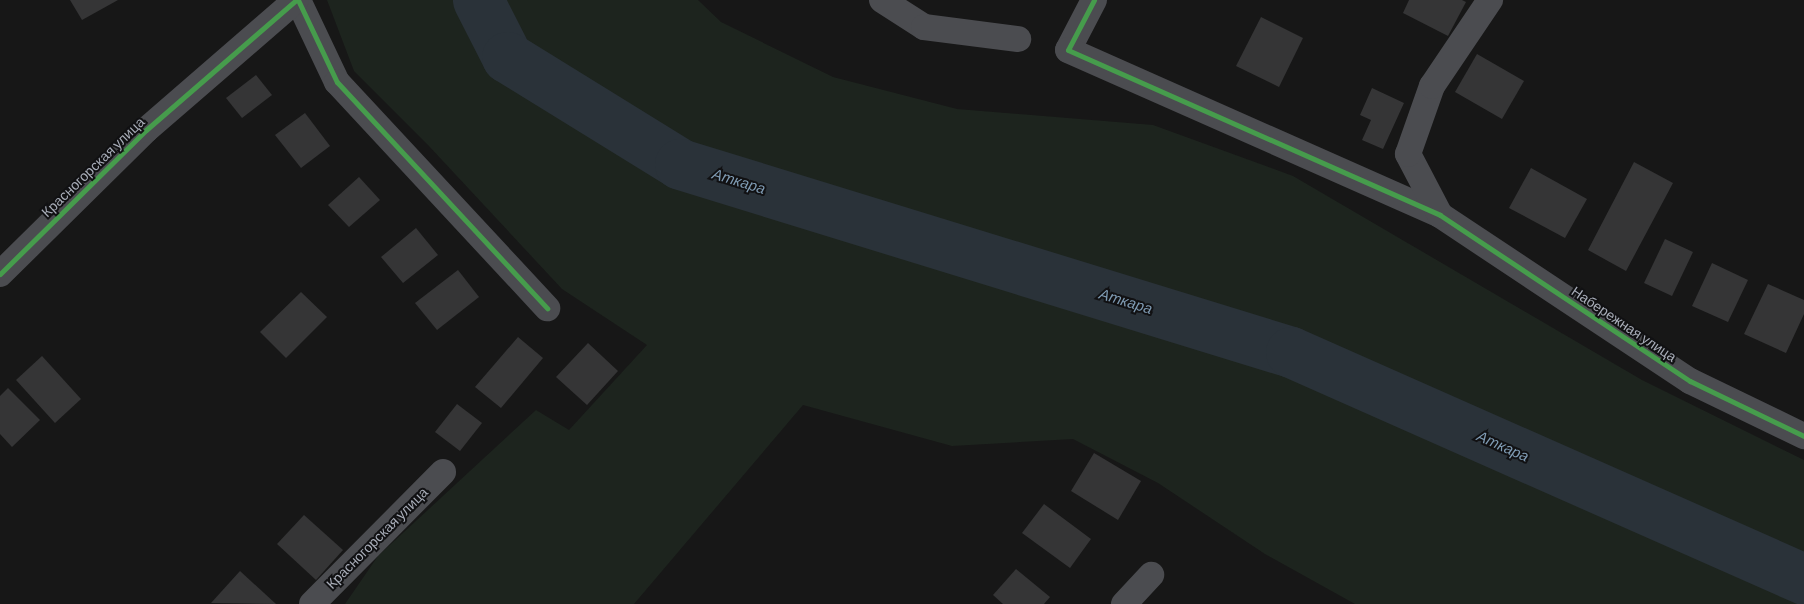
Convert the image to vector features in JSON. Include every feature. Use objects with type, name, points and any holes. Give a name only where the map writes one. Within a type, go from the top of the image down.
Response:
[{"type":"street","name":"Красногорская улица","points":[[0,274],[146,130],[297,0]]},
{"type":"street","points":[[297,0],[337,82],[547,308]]},
{"type":"street","points":[[882,0],[924,27],[1018,39]]},
{"type":"street","name":"Набережная улица","points":[[1094,0],[1068,50],[1440,215],[1690,381],[1804,436]]},
{"type":"street","points":[[1440,215],[1408,154],[1432,86],[1490,0]]},
{"type":"street","name":"Красногорская улица","points":[[312,604],[443,472]]},
{"type":"street","points":[[1124,604],[1151,575]]},
{"type":"shaded area","points":[[327,0],[698,0],[721,22],[833,77],[957,109],[1153,125],[1293,176],[1642,380],[1804,460],[1804,604],[1355,604],[1265,554],[1158,483],[1073,439],[952,446],[803,405],[634,604],[345,604],[378,556],[536,410],[569,430],[647,345],[562,289],[428,145],[354,71]]},
{"type":"building","points":[[70,0],[118,0],[82,20]]},
{"type":"building","points":[[1409,0],[1462,0],[1466,2],[1448,36],[1403,13]]},
{"type":"building","points":[[1261,17],[1303,38],[1279,87],[1236,66]]},
{"type":"building","points":[[1477,54],[1524,81],[1502,119],[1455,92]]},
{"type":"building","points":[[256,75],[272,95],[242,118],[226,98]]},
{"type":"building","points":[[1372,88],[1404,103],[1383,149],[1362,140],[1371,120],[1360,115]]},
{"type":"building","points":[[305,113],[330,146],[301,168],[275,135]]},
{"type":"building","points":[[1634,162],[1673,183],[1626,271],[1588,250]]},
{"type":"building","points":[[1531,168],[1587,199],[1565,238],[1509,208]]},
{"type":"building","points":[[359,177],[380,200],[349,227],[328,205]]},
{"type":"building","points":[[416,228],[438,255],[403,283],[381,257]]},
{"type":"building","points":[[1665,239],[1693,252],[1672,296],[1644,283]]},
{"type":"building","points":[[1712,263],[1748,280],[1728,322],[1692,306]]},
{"type":"building","points":[[458,270],[479,297],[437,330],[415,303]]},
{"type":"building","points":[[1768,284],[1804,300],[1804,314],[1786,353],[1744,334]]},
{"type":"building","points":[[301,292],[327,317],[286,358],[260,332]]},
{"type":"building","points":[[518,337],[543,358],[501,408],[475,387]]},
{"type":"building","points":[[588,343],[618,371],[587,405],[556,377]]},
{"type":"building","points":[[42,356],[81,399],[55,423],[16,380]]},
{"type":"building","points":[[8,388],[40,420],[12,447],[0,434],[0,396]]},
{"type":"building","points":[[457,404],[482,423],[460,451],[435,432]]},
{"type":"building","points":[[1094,453],[1141,481],[1118,520],[1071,491]]},
{"type":"building","points":[[1044,504],[1091,539],[1070,568],[1022,533]]},
{"type":"building","points":[[304,515],[343,550],[316,580],[277,544]]},
{"type":"building","points":[[1016,569],[1050,597],[1044,604],[1003,604],[993,595]]},
{"type":"building","points":[[240,571],[276,604],[211,603]]},
{"type":"waterway","name":"Аткара","points":[[478,0],[507,57],[680,164],[1291,352],[1804,579]]},
{"type":"cycle path","points":[[0,274],[146,130],[296,0]]},
{"type":"cycle path","points":[[298,0],[337,82],[547,308]]},
{"type":"cycle path","points":[[1094,0],[1068,50],[1440,215],[1690,381],[1804,436]]}]
